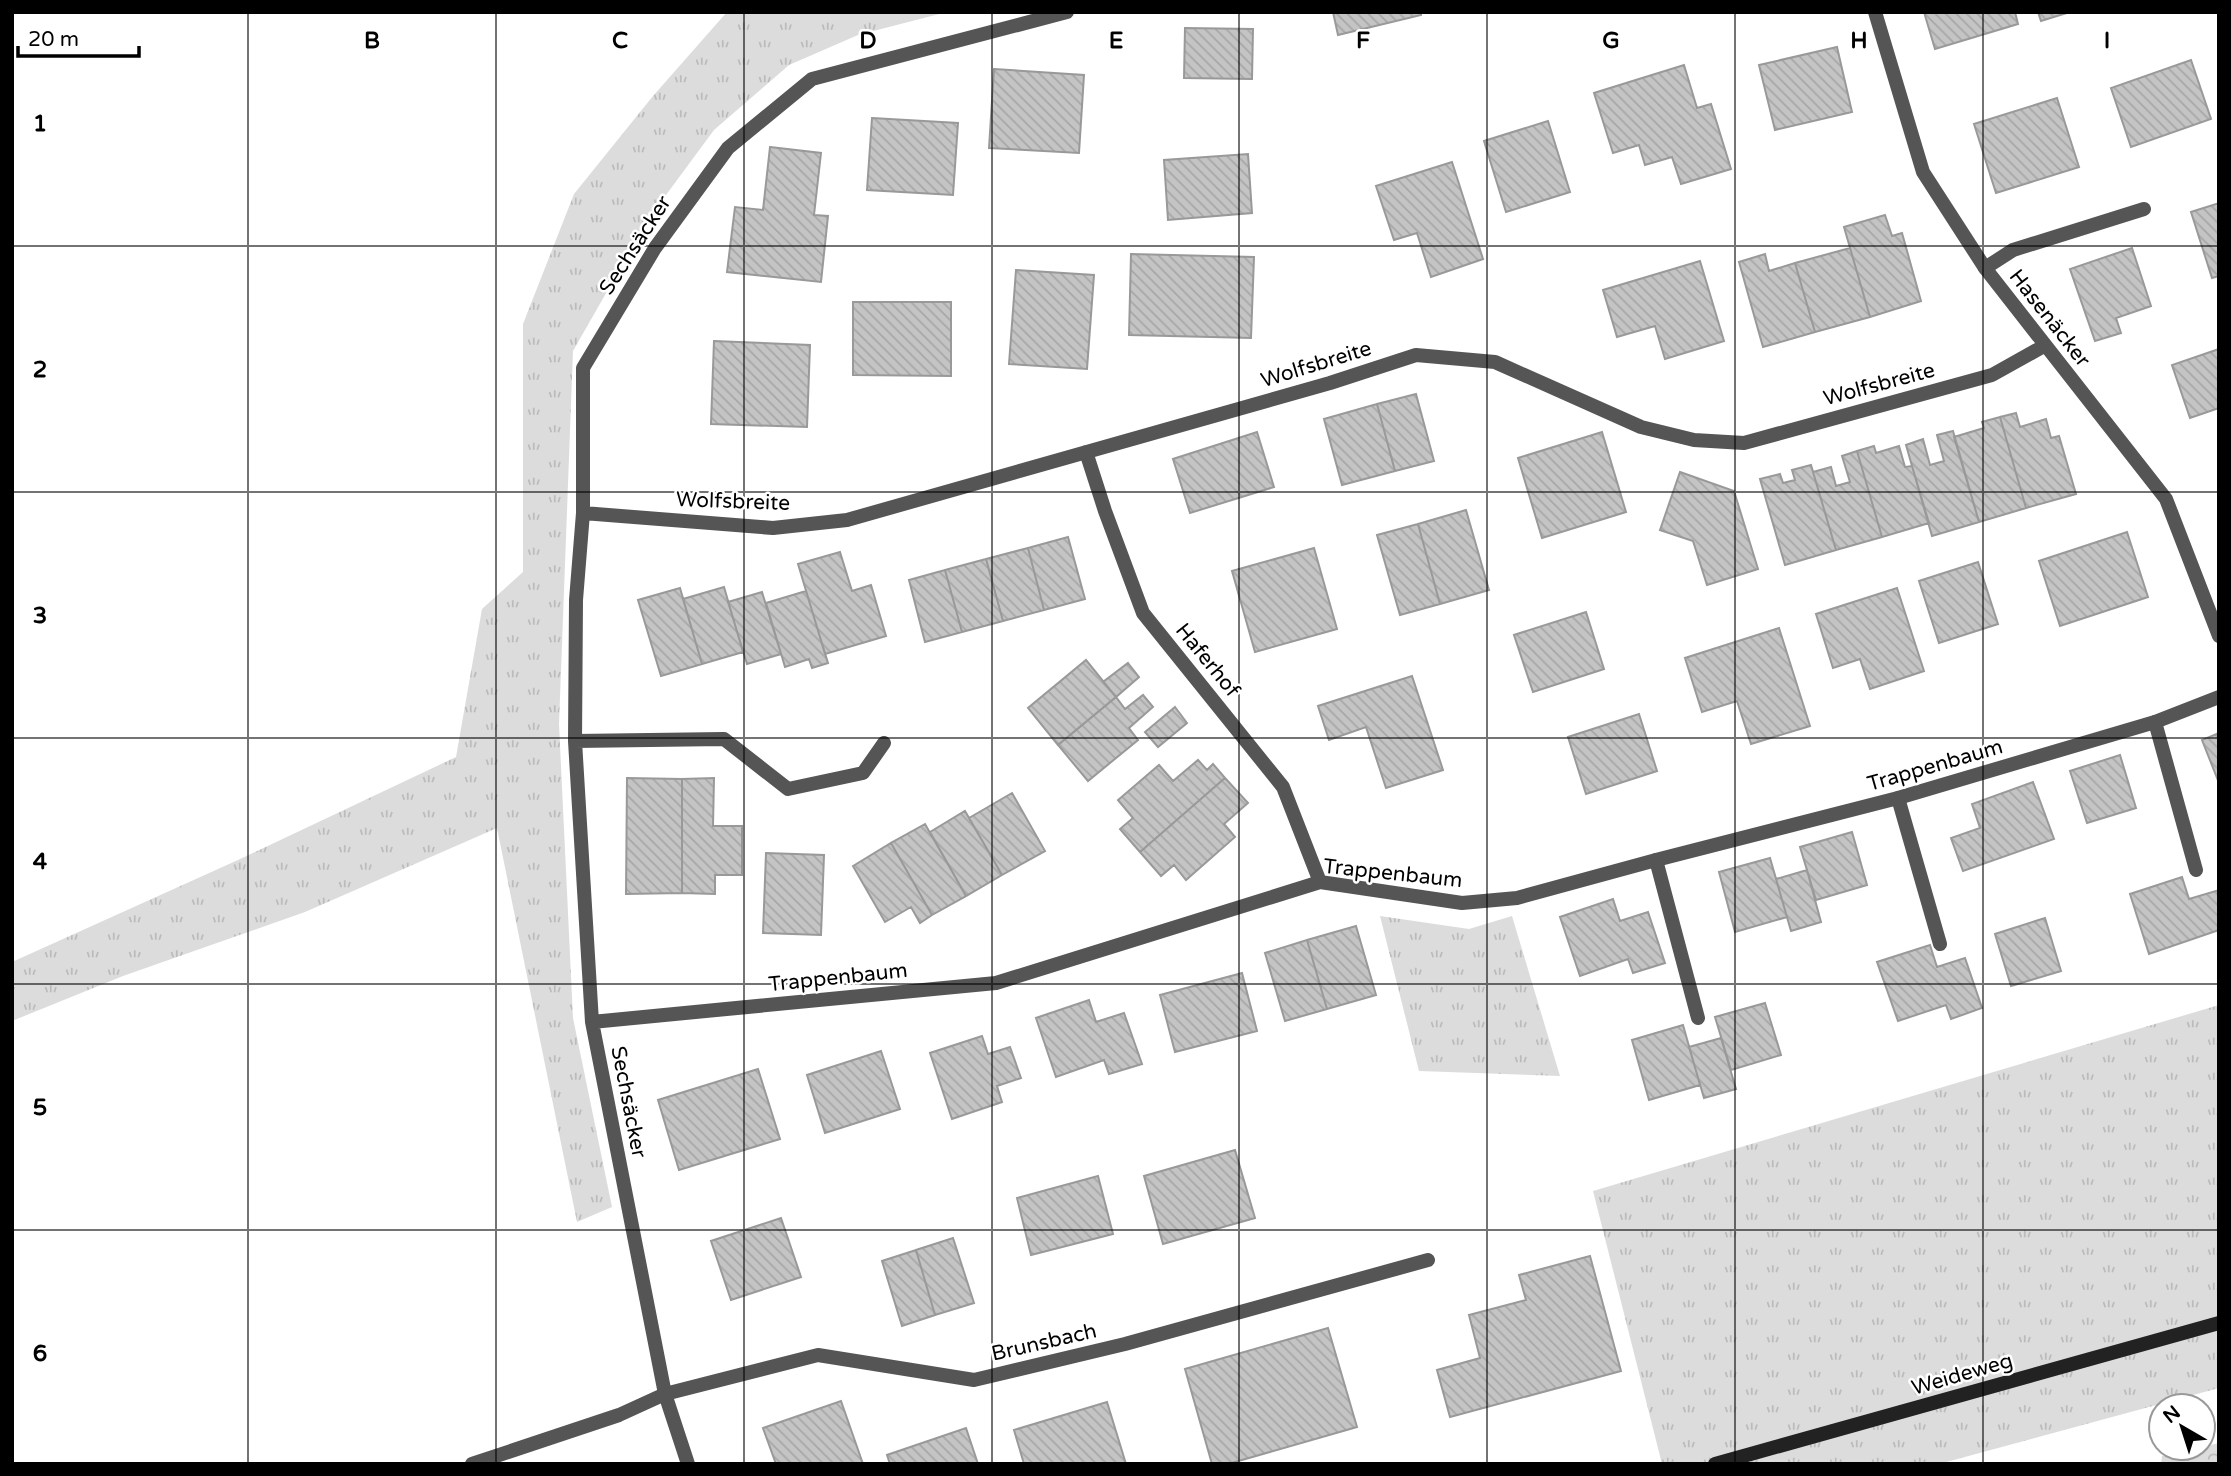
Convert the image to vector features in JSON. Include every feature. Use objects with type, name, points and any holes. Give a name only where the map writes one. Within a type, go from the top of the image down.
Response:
[{"type":"main road","name":"Weideweg","points":[[1715,1464],[2219,1323]]},
{"type":"street","name":"Sechsäcker","points":[[688,1464],[665,1394],[592,1022],[575,741],[576,600],[583,513],[583,368],[655,248],[728,148],[812,79],[1067,12]]},
{"type":"street","name":"Hasenäcker","points":[[1875,12],[1923,172],[1985,268],[2166,499],[2219,636]]},
{"type":"street","points":[[1985,268],[2013,250],[2144,209]]},
{"type":"street","name":"Wolfsbreite","points":[[583,513],[773,528],[847,520],[1330,383],[1416,355],[1495,362],[1641,427],[1694,440],[1744,443],[1992,375],[2044,346]]},
{"type":"street","name":"Haferhof","points":[[1086,452],[1143,613],[1283,787],[1320,882]]},
{"type":"street","name":"Trappenbaum","points":[[592,1022],[996,983],[1320,882],[1462,903],[1517,898],[1898,798],[2155,722],[2219,697]]},
{"type":"street","points":[[2155,722],[2196,870]]},
{"type":"street","points":[[575,741],[724,739],[788,789],[863,773],[884,743]]},
{"type":"street","points":[[1898,798],[1940,944]]},
{"type":"street","points":[[1656,860],[1698,1018]]},
{"type":"street","name":"Brunsbach","points":[[472,1464],[619,1415],[665,1394],[818,1355],[974,1380],[1125,1344],[1428,1260]]},
{"type":"green space","points":[[727,12],[947,12],[858,35],[789,65],[714,130],[649,218],[573,351],[559,724],[573,1018],[612,1207],[577,1222],[497,828],[305,912],[123,976],[12,1021],[12,962],[238,860],[456,757],[482,609],[523,572],[523,324],[574,194],[653,96]]},
{"type":"green space","points":[[1380,916],[1469,929],[1512,916],[1560,1076],[1419,1071]]},
{"type":"green space","points":[[2219,1005],[2219,1388],[2204,1392],[2147,1392],[2147,1408],[1939,1464],[1662,1464],[1593,1191]]},
{"type":"green space","points":[[2217,1443],[2219,1464],[2161,1464],[2217,1462]]},
{"type":"building","points":[[1333,12],[1421,12],[1421,15],[1338,35]]},
{"type":"building","points":[[1924,12],[2015,12],[2018,24],[1935,49]]},
{"type":"building","points":[[2038,12],[2070,12],[2041,21]]},
{"type":"building","points":[[1185,28],[1253,29],[1252,79],[1184,78]]},
{"type":"building","points":[[1837,47],[1852,112],[1775,130],[1759,65]]},
{"type":"building","points":[[2191,60],[2211,119],[2131,147],[2111,88]]},
{"type":"building","points":[[1684,65],[1697,108],[1711,104],[1731,169],[1681,184],[1672,157],[1645,165],[1639,145],[1613,153],[1594,93]]},
{"type":"building","points":[[994,69],[1084,75],[1079,153],[989,148]]},
{"type":"building","points":[[2057,98],[2079,167],[1996,193],[1974,124]]},
{"type":"building","points":[[872,118],[958,123],[953,195],[867,190]]},
{"type":"building","points":[[1548,121],[1570,192],[1506,212],[1484,141]]},
{"type":"building","points":[[770,147],[821,153],[814,215],[828,216],[821,282],[727,272],[735,207],[763,210]]},
{"type":"building","points":[[1248,154],[1252,213],[1168,220],[1164,160]]},
{"type":"building","points":[[1452,162],[1483,259],[1431,277],[1417,233],[1394,240],[1376,186]]},
{"type":"building","points":[[2219,203],[2219,276],[2212,278],[2191,212]]},
{"type":"building","points":[[1885,215],[1892,236],[1902,233],[1921,301],[1870,317],[1844,227]]},
{"type":"building","points":[[1850,248],[1870,317],[1815,332],[1795,263]]},
{"type":"building","points":[[2132,248],[2151,306],[2116,318],[2121,333],[2095,341],[2070,269]]},
{"type":"building","points":[[1131,254],[1254,257],[1251,338],[1129,335]]},
{"type":"building","points":[[1765,254],[1769,271],[1795,263],[1815,332],[1763,347],[1739,262]]},
{"type":"building","points":[[1700,261],[1724,341],[1665,359],[1655,326],[1617,337],[1603,290]]},
{"type":"building","points":[[1016,270],[1094,275],[1087,369],[1009,364]]},
{"type":"building","points":[[853,302],[951,302],[951,376],[853,375]]},
{"type":"building","points":[[714,341],[810,345],[807,427],[711,424]]},
{"type":"building","points":[[2219,349],[2219,408],[2190,418],[2172,365]]},
{"type":"building","points":[[1416,394],[1434,461],[1395,471],[1377,404]]},
{"type":"building","points":[[1377,404],[1395,471],[1342,485],[1324,419]]},
{"type":"building","points":[[2016,413],[2020,427],[2046,419],[2051,438],[2059,436],[2076,494],[2026,508],[2000,417]]},
{"type":"building","points":[[2000,417],[2026,508],[1979,522],[1954,437],[1984,428],[1982,422]]},
{"type":"building","points":[[1953,431],[1979,522],[1932,536],[1906,445],[1923,439],[1930,465],[1944,461],[1937,435]]},
{"type":"building","points":[[1257,432],[1274,487],[1190,513],[1173,459]]},
{"type":"building","points":[[1602,432],[1626,512],[1542,538],[1518,458]]},
{"type":"building","points":[[1874,446],[1876,453],[1899,446],[1905,467],[1912,466],[1929,523],[1882,537],[1857,451]]},
{"type":"building","points":[[1857,451],[1882,537],[1836,550],[1813,472],[1831,467],[1836,486],[1850,482],[1842,456]]},
{"type":"building","points":[[1811,465],[1836,550],[1785,565],[1760,479],[1780,474],[1783,483],[1795,480],[1792,470]]},
{"type":"building","points":[[1680,472],[1734,491],[1758,569],[1707,585],[1693,541],[1660,530]]},
{"type":"building","points":[[1466,510],[1489,590],[1440,604],[1418,524]]},
{"type":"building","points":[[1418,524],[1440,604],[1400,615],[1377,535]]},
{"type":"building","points":[[2127,532],[2148,597],[2060,626],[2039,561]]},
{"type":"building","points":[[1068,537],[1085,599],[1044,610],[1028,548]]},
{"type":"building","points":[[1028,548],[1044,610],[1003,621],[986,559]]},
{"type":"building","points":[[1314,548],[1337,629],[1255,652],[1232,571]]},
{"type":"building","points":[[840,552],[852,591],[871,585],[886,636],[825,654],[798,564]]},
{"type":"building","points":[[986,559],[1003,621],[962,632],[945,570]]},
{"type":"building","points":[[1978,562],[1998,624],[1939,643],[1919,581]]},
{"type":"building","points":[[945,570],[962,632],[925,642],[909,580]]},
{"type":"building","points":[[724,587],[743,652],[702,664],[683,599]]},
{"type":"building","points":[[680,588],[702,664],[661,676],[638,600]]},
{"type":"building","points":[[1897,588],[1924,671],[1870,689],[1860,659],[1833,668],[1816,614]]},
{"type":"building","points":[[806,591],[828,663],[812,668],[809,659],[785,667],[766,603]]},
{"type":"building","points":[[762,592],[781,654],[747,664],[728,602]]},
{"type":"building","points":[[1586,612],[1604,669],[1533,692],[1514,635]]},
{"type":"building","points":[[1779,628],[1810,726],[1751,744],[1737,701],[1702,712],[1685,658]]},
{"type":"building","points":[[1086,660],[1116,697],[1058,745],[1028,708]]},
{"type":"building","points":[[1128,663],[1139,677],[1116,697],[1103,682]]},
{"type":"building","points":[[1412,676],[1443,770],[1386,788],[1366,727],[1329,740],[1318,706]]},
{"type":"building","points":[[1143,695],[1153,707],[1129,728],[1138,740],[1088,781],[1058,745],[1116,697],[1125,709]]},
{"type":"building","points":[[1175,707],[1187,723],[1158,747],[1145,732]]},
{"type":"building","points":[[1639,714],[1657,771],[1586,794],[1568,737]]},
{"type":"building","points":[[2219,733],[2219,783],[2202,740]]},
{"type":"building","points":[[2120,755],[2136,808],[2087,823],[2070,771]]},
{"type":"building","points":[[1198,760],[1207,770],[1213,764],[1225,778],[1140,852],[1120,829],[1133,818],[1118,800],[1159,765],[1173,781]]},
{"type":"building","points":[[627,778],[682,779],[682,893],[626,894]]},
{"type":"building","points":[[714,778],[713,826],[742,826],[742,875],[715,875],[715,894],[682,893],[682,779]]},
{"type":"building","points":[[1225,778],[1248,803],[1224,824],[1235,837],[1186,880],[1174,865],[1161,876],[1140,852]]},
{"type":"building","points":[[2033,782],[2054,839],[1963,871],[1951,838],[1980,828],[1972,804]]},
{"type":"building","points":[[1012,793],[1045,851],[1002,875],[969,818]]},
{"type":"building","points":[[965,811],[1002,875],[966,896],[930,832]]},
{"type":"building","points":[[925,824],[966,896],[932,915],[891,843]]},
{"type":"building","points":[[1852,832],[1867,885],[1816,900],[1800,847]]},
{"type":"building","points":[[891,843],[932,915],[920,923],[911,907],[885,922],[853,866]]},
{"type":"building","points":[[766,853],[824,855],[821,935],[763,933]]},
{"type":"building","points":[[1770,858],[1787,917],[1735,932],[1719,872]]},
{"type":"building","points":[[1807,870],[1821,922],[1791,931],[1776,879]]},
{"type":"building","points":[[2182,877],[2189,899],[2219,890],[2219,930],[2149,954],[2130,894]]},
{"type":"building","points":[[1613,899],[1620,921],[1648,912],[1665,963],[1633,973],[1628,959],[1580,976],[1560,917]]},
{"type":"building","points":[[2045,918],[2061,971],[2011,986],[1995,934]]},
{"type":"building","points":[[1356,926],[1376,995],[1327,1009],[1307,940]]},
{"type":"building","points":[[1307,940],[1327,1009],[1285,1021],[1265,953]]},
{"type":"building","points":[[1930,945],[1937,967],[1965,958],[1982,1008],[1951,1019],[1946,1005],[1898,1021],[1877,962]]},
{"type":"building","points":[[1242,973],[1257,1031],[1175,1052],[1160,995]]},
{"type":"building","points":[[1089,1000],[1096,1022],[1124,1013],[1142,1064],[1109,1074],[1104,1060],[1056,1077],[1036,1018]]},
{"type":"building","points":[[1765,1003],[1781,1055],[1731,1070],[1715,1017]]},
{"type":"building","points":[[1683,1025],[1700,1085],[1649,1100],[1632,1040]]},
{"type":"building","points":[[982,1036],[988,1054],[1010,1047],[1021,1078],[997,1086],[1002,1102],[952,1119],[930,1053]]},
{"type":"building","points":[[1721,1038],[1736,1089],[1704,1098],[1689,1047]]},
{"type":"building","points":[[881,1051],[900,1109],[825,1133],[807,1075]]},
{"type":"building","points":[[758,1069],[780,1139],[679,1170],[658,1100]]},
{"type":"building","points":[[1235,1150],[1255,1218],[1163,1244],[1144,1176]]},
{"type":"building","points":[[1098,1176],[1113,1234],[1031,1255],[1017,1198]]},
{"type":"building","points":[[781,1218],[801,1277],[731,1300],[711,1241]]},
{"type":"building","points":[[953,1238],[974,1303],[935,1315],[916,1250]]},
{"type":"building","points":[[916,1250],[935,1315],[902,1326],[882,1261]]},
{"type":"building","points":[[1590,1256],[1621,1371],[1450,1417],[1437,1370],[1480,1358],[1469,1315],[1526,1300],[1519,1275]]},
{"type":"building","points":[[1328,1328],[1357,1427],[1228,1464],[1212,1464],[1185,1369]]},
{"type":"building","points":[[841,1401],[863,1464],[776,1464],[763,1428]]},
{"type":"building","points":[[1107,1402],[1126,1464],[1024,1464],[1014,1430]]},
{"type":"building","points":[[966,1428],[978,1464],[890,1464],[887,1455]]}]
